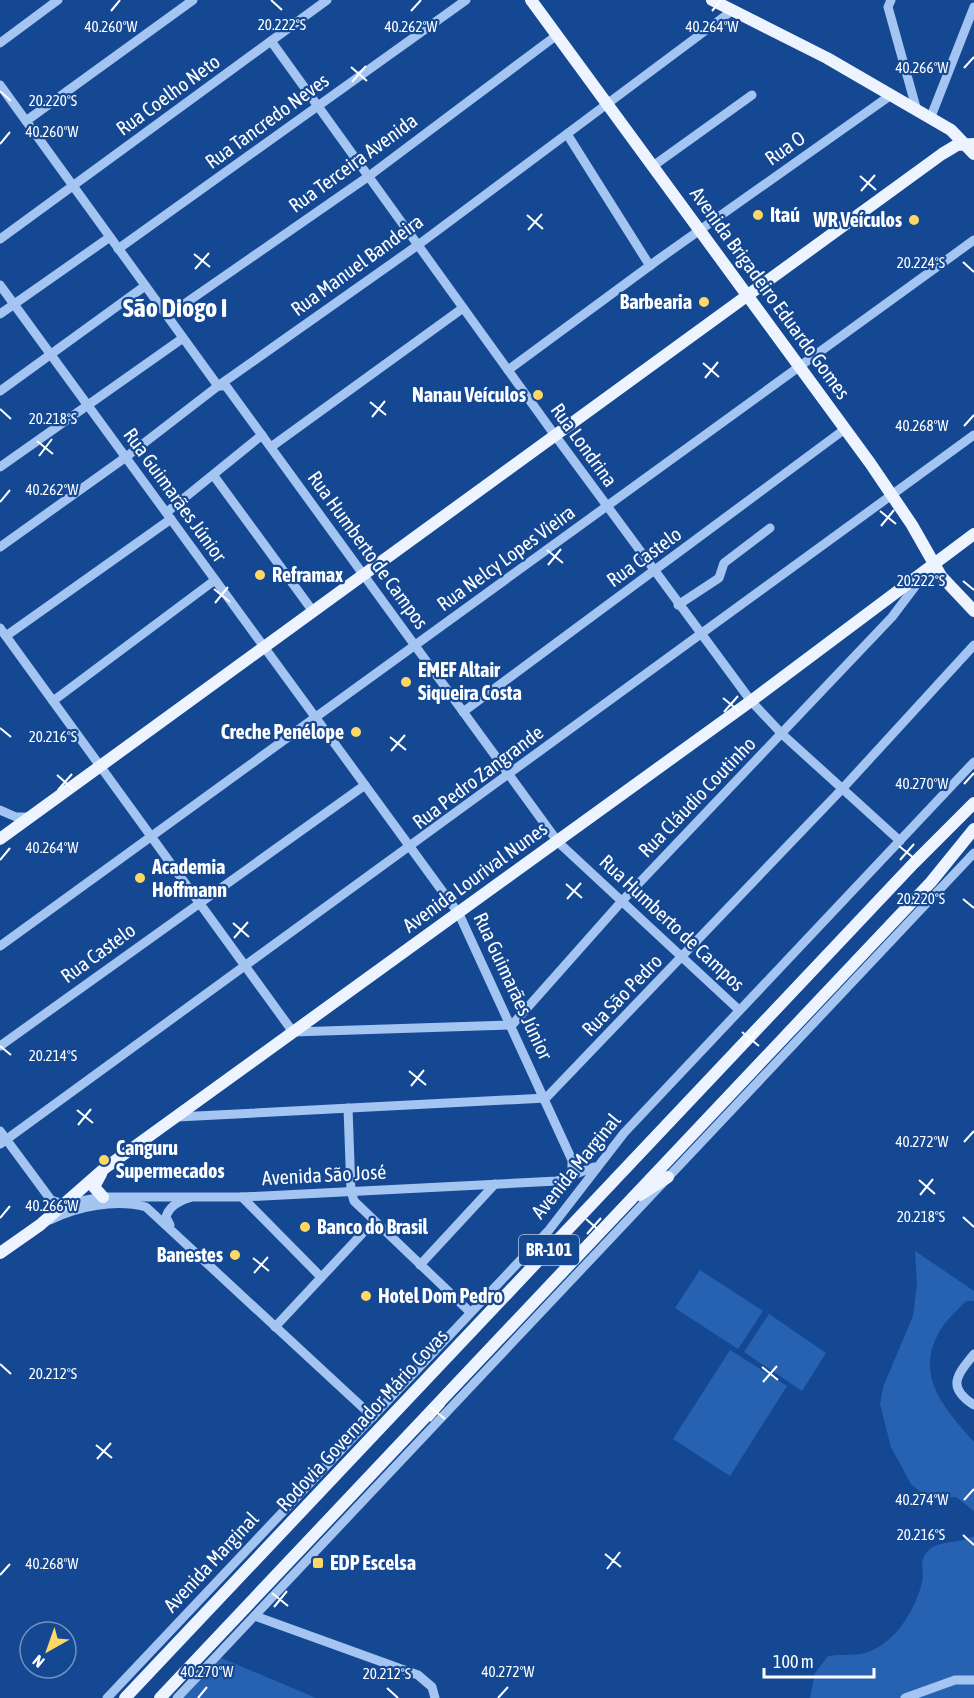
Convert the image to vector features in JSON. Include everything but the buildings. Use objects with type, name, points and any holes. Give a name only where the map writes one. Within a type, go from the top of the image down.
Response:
[{"type":"main road","name":"Avenida Brigadeiro Eduardo Gomes","points":[[531,0],[892,495],[932,564],[950,587],[974,611]]},
{"type":"main road","points":[[712,0],[891,95],[951,130],[971,147]]},
{"type":"main road","points":[[0,839],[102,769],[363,572],[942,154],[957,145],[971,147]]},
{"type":"main road","name":"Avenida Lourival Nunes","points":[[0,1253],[40,1225],[105,1168],[558,842],[974,534]]},
{"type":"main road","name":"Rodovia Governador Mário Covas","points":[[125,1698],[914,863],[974,803]]},
{"type":"main road","name":"BR-101","points":[[160,1698],[931,882],[974,829]]},
{"type":"main road","points":[[103,1197],[94,1185],[105,1168]]},
{"type":"main road","points":[[624,1205],[668,1177]]},
{"type":"street","points":[[0,43],[58,0]]},
{"type":"street","points":[[26,121],[193,0]]},
{"type":"street","name":"Rua Coelho Neto","points":[[0,239],[327,0]]},
{"type":"street","name":"Rua Tancredo Neves","points":[[118,249],[466,0]]},
{"type":"street","points":[[890,3],[916,111]]},
{"type":"street","points":[[930,119],[974,7]]},
{"type":"street","name":"Rua Manuel Bandeira","points":[[0,547],[126,457],[218,386],[418,245],[734,10]]},
{"type":"street","name":"Rua Terceira Avenida","points":[[167,316],[369,176],[557,35]]},
{"type":"street","name":"Rua Londrina","points":[[272,41],[678,605],[751,701],[782,734],[900,841]]},
{"type":"street","name":"Rua Humberto de Campos","points":[[0,85],[218,386],[226,386],[271,447],[558,842],[739,1010]]},
{"type":"street","points":[[653,166],[752,95]]},
{"type":"street","name":"Rua O","points":[[508,370],[891,95]]},
{"type":"street","points":[[567,134],[650,266]]},
{"type":"street","points":[[0,314],[110,237]]},
{"type":"street","name":"Rua Nelcy Lopes Vieira","points":[[0,946],[974,240]]},
{"type":"street","name":"Rua Guimarães Júnior","points":[[0,285],[459,914],[546,1098],[572,1161]]},
{"type":"street","points":[[0,391],[145,286]]},
{"type":"street","points":[[271,447],[463,308]]},
{"type":"street","points":[[0,467],[183,338]]},
{"type":"street","name":"Rua Castelo","points":[[463,712],[845,429]]},
{"type":"street","points":[[6,636],[169,516],[262,435]]},
{"type":"street","name":"Rua Pedro Zangrande","points":[[3,1142],[245,965],[411,849],[974,435]]},
{"type":"street","points":[[213,476],[312,610]]},
{"type":"street","points":[[678,605],[719,578],[724,563],[770,528]]},
{"type":"street","name":"Rua Cláudio Coutinho","points":[[512,1025],[622,901],[892,617],[932,564]]},
{"type":"street","points":[[53,701],[215,580]]},
{"type":"street","points":[[879,605],[892,617]]},
{"type":"street","points":[[0,628],[293,1032],[512,1025]]},
{"type":"street","name":"Rua São Pedro","points":[[546,1098],[683,958],[974,645]]},
{"type":"street","name":"Avenida Marginal","points":[[107,1698],[549,1230],[597,1165],[739,1010],[974,762]]},
{"type":"street","name":"Rua Castelo","points":[[0,1046],[365,785]]},
{"type":"street","points":[[0,810],[12,816],[30,817]]},
{"type":"street","points":[[177,1698],[974,853]]},
{"type":"street","points":[[177,1117],[546,1098]]},
{"type":"street","points":[[348,1108],[351,1191],[354,1202],[470,1312]]},
{"type":"street","points":[[0,1131],[3,1142]]},
{"type":"street","name":"Avenida São José","points":[[3,1142],[51,1200],[64,1204],[103,1197],[242,1197],[557,1181],[587,1171],[597,1165]]},
{"type":"street","points":[[572,1161],[587,1171]]},
{"type":"street","points":[[568,1178],[572,1171],[572,1161]]},
{"type":"street","points":[[420,1265],[495,1184]]},
{"type":"street","points":[[170,1227],[166,1217],[169,1209],[178,1202],[197,1196]]},
{"type":"street","points":[[242,1197],[321,1277]]},
{"type":"street","points":[[40,1225],[61,1215],[83,1209],[132,1203],[146,1207],[373,1417]]},
{"type":"street","points":[[275,1327],[374,1222]]},
{"type":"street","points":[[974,1353],[958,1374],[956,1382],[958,1391],[974,1406]]},
{"type":"street","points":[[255,1616],[418,1675],[432,1687],[435,1698]]},
{"type":"street","points":[[905,1698],[955,1680],[974,1680]]},
{"type":"shaded area","points":[[915,1251],[974,1291],[974,1301],[966,1301],[943,1326],[934,1343],[930,1359],[935,1389],[952,1416],[974,1442],[974,1511],[956,1497],[933,1498],[924,1495],[911,1484],[891,1447],[880,1404],[883,1387],[913,1316],[917,1283]]},
{"type":"shaded area","points":[[700,1270],[763,1311],[738,1349],[675,1308]]},
{"type":"shaded area","points":[[769,1314],[826,1353],[802,1391],[744,1352]]},
{"type":"shaded area","points":[[730,1350],[787,1386],[730,1476],[673,1439]]},
{"type":"shaded area","points":[[974,1536],[974,1698],[810,1698],[815,1673],[828,1656],[860,1654],[876,1649],[902,1626],[914,1605],[923,1579],[924,1556],[931,1548]]},
{"type":"shaded area","points":[[219,1657],[316,1698],[180,1698]]},
{"type":"place","name":"Itaú","points":[[758,215]]},
{"type":"place","name":"WR Veículos","points":[[914,220]]},
{"type":"place","name":"Barbearia","points":[[704,302]]},
{"type":"place","name":"Nanau Veículos","points":[[538,395]]},
{"type":"place","name":"Reframax","points":[[260,575]]},
{"type":"place","name":"EMEF Altair Siqueira Costa","points":[[406,682]]},
{"type":"place","name":"Creche Penélope","points":[[356,732]]},
{"type":"place","name":"Academia Hoffmann","points":[[140,878]]},
{"type":"place","name":"Canguru Supermecados","points":[[104,1160]]},
{"type":"place","name":"Banco do Brasil","points":[[305,1227]]},
{"type":"place","name":"Banestes","points":[[235,1255]]},
{"type":"place","name":"Hotel Dom Pedro","points":[[366,1296]]},
{"type":"place","name":"EDP Escelsa","points":[[318,1563]]},
{"type":"district","name":"São Diogo I","points":[[175,308]]}]
